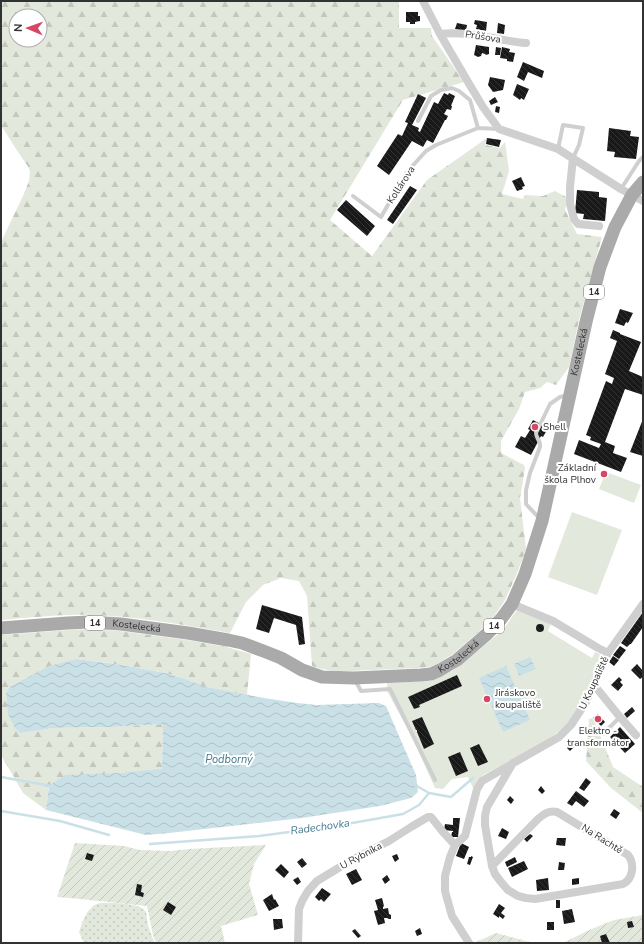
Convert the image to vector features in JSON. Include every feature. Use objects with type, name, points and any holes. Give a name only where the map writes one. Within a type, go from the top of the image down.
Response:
[{"type":"main road","name":"Kostelecká","points":[[1,628],[89,622],[121,624],[188,633],[242,643],[271,654],[302,670],[315,675],[331,678],[430,674],[458,660],[501,619],[512,604],[525,574],[542,521],[586,322],[600,267],[615,227],[632,195],[643,182]]},
{"type":"street","points":[[423,1],[440,34],[483,107],[499,129]]},
{"type":"street","name":"Průšova","points":[[440,34],[450,32],[526,43]]},
{"type":"street","name":"Kollárova","points":[[499,129],[558,149],[632,195]]},
{"type":"street","points":[[574,158],[570,187],[570,204],[574,219],[578,224],[598,226]]},
{"type":"street","points":[[512,604],[553,620],[608,653]]},
{"type":"street","name":"U Koupaliště","points":[[469,943],[452,916],[445,891],[445,876],[455,845],[465,836],[477,789],[482,781],[559,737],[571,725],[586,702],[608,653],[643,604]]},
{"type":"street","points":[[594,685],[636,736]]},
{"type":"street","name":"Na Rachtě","points":[[492,866],[538,819],[544,814],[553,811],[628,855],[631,859],[631,876],[627,882],[623,884],[535,899],[518,896],[508,890],[495,874],[492,866],[485,825],[485,816],[487,807],[513,763]]},
{"type":"street","name":"U Rybníka","points":[[298,943],[300,909],[302,901],[317,881],[350,861],[389,841],[428,817],[431,817],[455,845]]},
{"type":"lane","points":[[418,121],[431,96],[441,90],[452,88],[459,91],[470,100],[478,128]]},
{"type":"lane","points":[[558,149],[563,124],[583,128],[574,158]]},
{"type":"lane","name":"Kollárova","points":[[353,196],[381,217],[407,172],[426,151],[436,145],[478,128],[499,129]]},
{"type":"lane","points":[[632,195],[639,161],[643,157]]},
{"type":"lane","points":[[542,521],[526,504],[528,478],[541,443],[537,438],[536,433],[550,404],[560,397],[571,394]]},
{"type":"lane","points":[[354,678],[361,691],[390,689],[435,780]]},
{"type":"lane","points":[[603,734],[620,717]]},
{"type":"green space","points":[[1,1],[399,1],[399,28],[431,28],[432,36],[464,82],[403,100],[330,220],[372,256],[427,180],[487,138],[485,145],[500,148],[505,142],[509,171],[502,194],[523,199],[525,195],[543,196],[555,191],[568,198],[565,210],[577,234],[602,237],[579,320],[569,367],[556,385],[547,382],[540,388],[525,392],[519,409],[501,441],[501,453],[524,465],[525,468],[520,498],[526,549],[505,600],[495,615],[482,629],[453,654],[429,667],[348,671],[326,670],[312,666],[307,596],[299,581],[281,578],[263,585],[246,602],[230,633],[160,621],[108,616],[68,615],[1,620],[1,242],[23,196],[29,181],[30,172],[29,168],[1,125]]},
{"type":"green space","points":[[606,472],[641,485],[634,503],[599,489]]},
{"type":"green space","points":[[572,512],[622,530],[597,595],[548,577]]},
{"type":"green space","name":"Jiráskovo koupaliště","points":[[517,610],[551,624],[548,631],[592,658],[595,652],[602,655],[580,708],[569,724],[540,745],[483,775],[473,788],[468,777],[452,779],[443,789],[435,788],[410,733],[387,691],[387,683],[431,681],[454,670],[503,630]]},
{"type":"green space","points":[[89,629],[120,631],[187,640],[227,647],[251,654],[247,695],[203,686],[165,673],[123,665],[77,659],[21,733],[54,728],[163,724],[162,770],[119,773],[49,786],[46,810],[23,793],[1,755],[1,635]]},
{"type":"green space","points":[[593,718],[613,767],[643,787],[643,813],[611,788],[586,761],[589,719]]},
{"type":"green space","points":[[75,843],[124,846],[140,850],[170,851],[266,845],[254,864],[249,884],[258,915],[221,926],[225,943],[156,943],[147,906],[57,897]]},
{"type":"green space","points":[[96,904],[132,905],[143,909],[146,912],[148,925],[155,943],[84,943],[79,932],[86,914]]},
{"type":"green space","points":[[643,915],[643,943],[563,943],[614,920]]},
{"type":"green space","points":[[496,933],[530,942],[537,943],[474,943]]},
{"type":"water","points":[[530,657],[536,669],[519,676],[514,664]]},
{"type":"water","name":"Podborný","points":[[77,659],[123,665],[165,673],[203,686],[297,703],[317,705],[379,703],[386,706],[416,775],[418,792],[411,798],[380,806],[302,818],[146,835],[46,810],[49,786],[65,775],[119,773],[162,769],[163,724],[54,728],[21,733],[15,728],[8,714],[6,693],[10,687],[49,666]]},
{"type":"water","points":[[506,666],[530,720],[503,732],[479,678]]},
{"type":"building","points":[[406,12],[418,12],[420,21],[415,22],[415,24],[406,22]]},
{"type":"building","points":[[475,20],[487,22],[486,31],[476,29],[477,25],[474,24]]},
{"type":"building","points":[[457,23],[467,25],[466,31],[455,29]]},
{"type":"building","points":[[498,23],[505,25],[504,34],[497,33]]},
{"type":"building","points":[[476,45],[489,47],[489,54],[486,55],[482,53],[481,56],[478,57],[474,55]]},
{"type":"building","points":[[496,47],[501,48],[500,55],[495,55]]},
{"type":"building","points":[[502,47],[510,49],[509,52],[515,53],[513,62],[500,58]]},
{"type":"building","points":[[523,62],[544,71],[542,78],[528,72],[524,81],[517,77]]},
{"type":"building","points":[[490,77],[505,80],[503,90],[493,92],[488,85]]},
{"type":"building","points":[[517,84],[529,89],[524,100],[521,98],[520,100],[513,95]]},
{"type":"building","points":[[444,93],[448,95],[449,93],[455,96],[451,110],[447,109],[444,114],[448,116],[433,143],[427,140],[423,147],[412,141],[389,175],[377,166],[398,134],[402,136],[408,123],[405,122],[418,94],[426,98],[412,125],[419,128],[418,131],[420,132],[434,102],[438,104]]},
{"type":"building","points":[[495,97],[498,102],[491,105],[489,101]]},
{"type":"building","points":[[496,106],[500,107],[499,113],[495,112]]},
{"type":"building","points":[[609,128],[631,131],[630,136],[639,137],[636,159],[614,157],[615,152],[607,151]]},
{"type":"building","points":[[487,138],[501,140],[499,147],[486,144]]},
{"type":"building","points":[[521,177],[525,186],[522,187],[523,189],[517,191],[512,181]]},
{"type":"building","points":[[410,186],[417,190],[393,224],[387,220]]},
{"type":"building","points":[[577,190],[599,192],[599,197],[607,198],[605,221],[583,219],[584,214],[575,213]]},
{"type":"building","points":[[346,200],[375,226],[367,236],[337,210]]},
{"type":"building","points":[[620,309],[633,313],[628,323],[626,322],[624,326],[615,323]]},
{"type":"building","points":[[613,330],[641,342],[629,371],[643,377],[643,395],[625,389],[605,442],[615,446],[613,453],[627,458],[621,472],[574,454],[579,440],[599,448],[601,444],[590,440],[591,437],[586,435],[606,381],[612,384],[614,378],[605,374],[617,341],[610,338]]},
{"type":"building","points":[[643,419],[643,456],[630,452]]},
{"type":"building","points":[[533,420],[548,428],[543,437],[541,436],[531,455],[515,447],[521,436],[525,438],[530,430],[528,429]]},
{"type":"building","points":[[262,605],[302,617],[305,644],[299,645],[296,625],[274,618],[269,633],[256,629]]},
{"type":"building","points":[[643,612],[643,627],[631,644],[627,647],[621,643]]},
{"type":"building","points":[[538,624],[542,624],[544,628],[542,632],[538,632],[536,630],[536,626]]},
{"type":"building","points":[[620,646],[626,650],[619,659],[613,655]]},
{"type":"building","points":[[613,656],[619,660],[614,666],[609,662]]},
{"type":"building","points":[[637,664],[643,671],[643,677],[640,679],[631,670]]},
{"type":"building","points":[[457,675],[462,686],[419,705],[420,707],[414,709],[408,697]]},
{"type":"building","points":[[619,677],[622,680],[620,682],[623,685],[618,691],[611,685]]},
{"type":"building","points":[[632,707],[635,711],[627,718],[624,714]]},
{"type":"building","name":"Elektro - transformátor","points":[[598,714],[605,722],[601,726],[593,718]]},
{"type":"building","points":[[422,717],[434,744],[424,749],[412,721]]},
{"type":"building","points":[[620,727],[635,744],[625,753],[610,737]]},
{"type":"building","points":[[479,744],[488,762],[478,766],[470,748]]},
{"type":"building","points":[[571,744],[574,747],[570,751],[567,748]]},
{"type":"building","points":[[460,752],[468,771],[456,776],[448,757]]},
{"type":"building","points":[[586,778],[591,782],[584,791],[579,788]]},
{"type":"building","points":[[541,786],[545,791],[542,794],[538,790]]},
{"type":"building","points":[[576,791],[589,801],[584,807],[576,801],[572,806],[567,803]]},
{"type":"building","points":[[510,796],[514,800],[511,804],[507,800]]},
{"type":"building","points":[[614,809],[620,813],[616,819],[610,815]]},
{"type":"building","points":[[453,818],[460,818],[458,837],[451,837],[453,831],[444,830],[445,824],[453,825]]},
{"type":"building","points":[[502,828],[509,832],[506,839],[498,836]]},
{"type":"building","points":[[530,834],[533,836],[527,842],[524,839]]},
{"type":"building","points":[[557,838],[566,838],[565,846],[556,845]]},
{"type":"building","points":[[461,843],[469,847],[464,859],[456,856]]},
{"type":"building","points":[[87,853],[94,855],[92,861],[85,859]]},
{"type":"building","points":[[397,854],[399,859],[395,862],[392,856]]},
{"type":"building","points":[[469,857],[473,857],[470,865],[467,864]]},
{"type":"building","points":[[515,857],[517,862],[507,867],[505,862]]},
{"type":"building","points":[[302,858],[307,864],[302,868],[297,862]]},
{"type":"building","points":[[524,861],[528,869],[512,877],[508,868]]},
{"type":"building","points":[[559,862],[565,863],[564,870],[558,870]]},
{"type":"building","points":[[281,864],[289,872],[284,878],[275,870]]},
{"type":"building","points":[[356,869],[362,880],[352,885],[346,874]]},
{"type":"building","points":[[387,875],[390,880],[385,884],[382,879]]},
{"type":"building","points":[[298,877],[301,882],[297,885],[293,880]]},
{"type":"building","points":[[548,878],[549,890],[537,891],[536,880]]},
{"type":"building","points":[[579,878],[579,884],[572,885],[572,879]]},
{"type":"building","points":[[137,884],[142,885],[141,892],[144,893],[143,897],[135,895]]},
{"type":"building","points":[[322,888],[331,894],[324,902],[321,899],[319,901],[315,897]]},
{"type":"building","points":[[272,894],[274,900],[275,899],[279,906],[269,911],[263,900]]},
{"type":"building","points":[[382,898],[384,906],[383,909],[388,908],[391,919],[384,918],[385,923],[378,925],[374,911],[378,910],[375,900]]},
{"type":"building","points":[[556,900],[560,900],[560,908],[556,908]]},
{"type":"building","points":[[168,902],[176,907],[171,915],[163,910]]},
{"type":"building","points":[[499,904],[505,908],[501,913],[505,916],[503,919],[493,914]]},
{"type":"building","points":[[572,909],[575,922],[564,924],[562,911]]},
{"type":"building","points":[[273,919],[282,919],[283,928],[274,930]]},
{"type":"building","points":[[632,921],[634,927],[628,928],[627,922]]},
{"type":"building","points":[[547,922],[554,922],[554,930],[547,930]]},
{"type":"building","points":[[420,928],[422,934],[417,936],[415,931]]},
{"type":"building","points":[[355,929],[361,936],[358,938],[352,931]]},
{"type":"building","points":[[606,934],[610,943],[602,943],[600,936]]},
{"type":"waterway","points":[[1,777],[51,786]]},
{"type":"waterway","name":"Radechovka","points":[[415,785],[429,793],[451,797],[473,778]]},
{"type":"waterway","name":"Radechovka","points":[[150,844],[259,836],[335,826],[403,814],[419,805],[429,793]]},
{"type":"waterway","name":"Radechovka","points":[[1,811],[60,821],[109,835]]},
{"type":"place","name":"Shell","points":[[535,427]]},
{"type":"place","name":"Základní škola Plhov","points":[[604,474]]},
{"type":"place","name":"Jiráskovo koupaliště","points":[[487,699]]},
{"type":"place","name":"Elektro - transformátor","points":[[598,719]]}]
